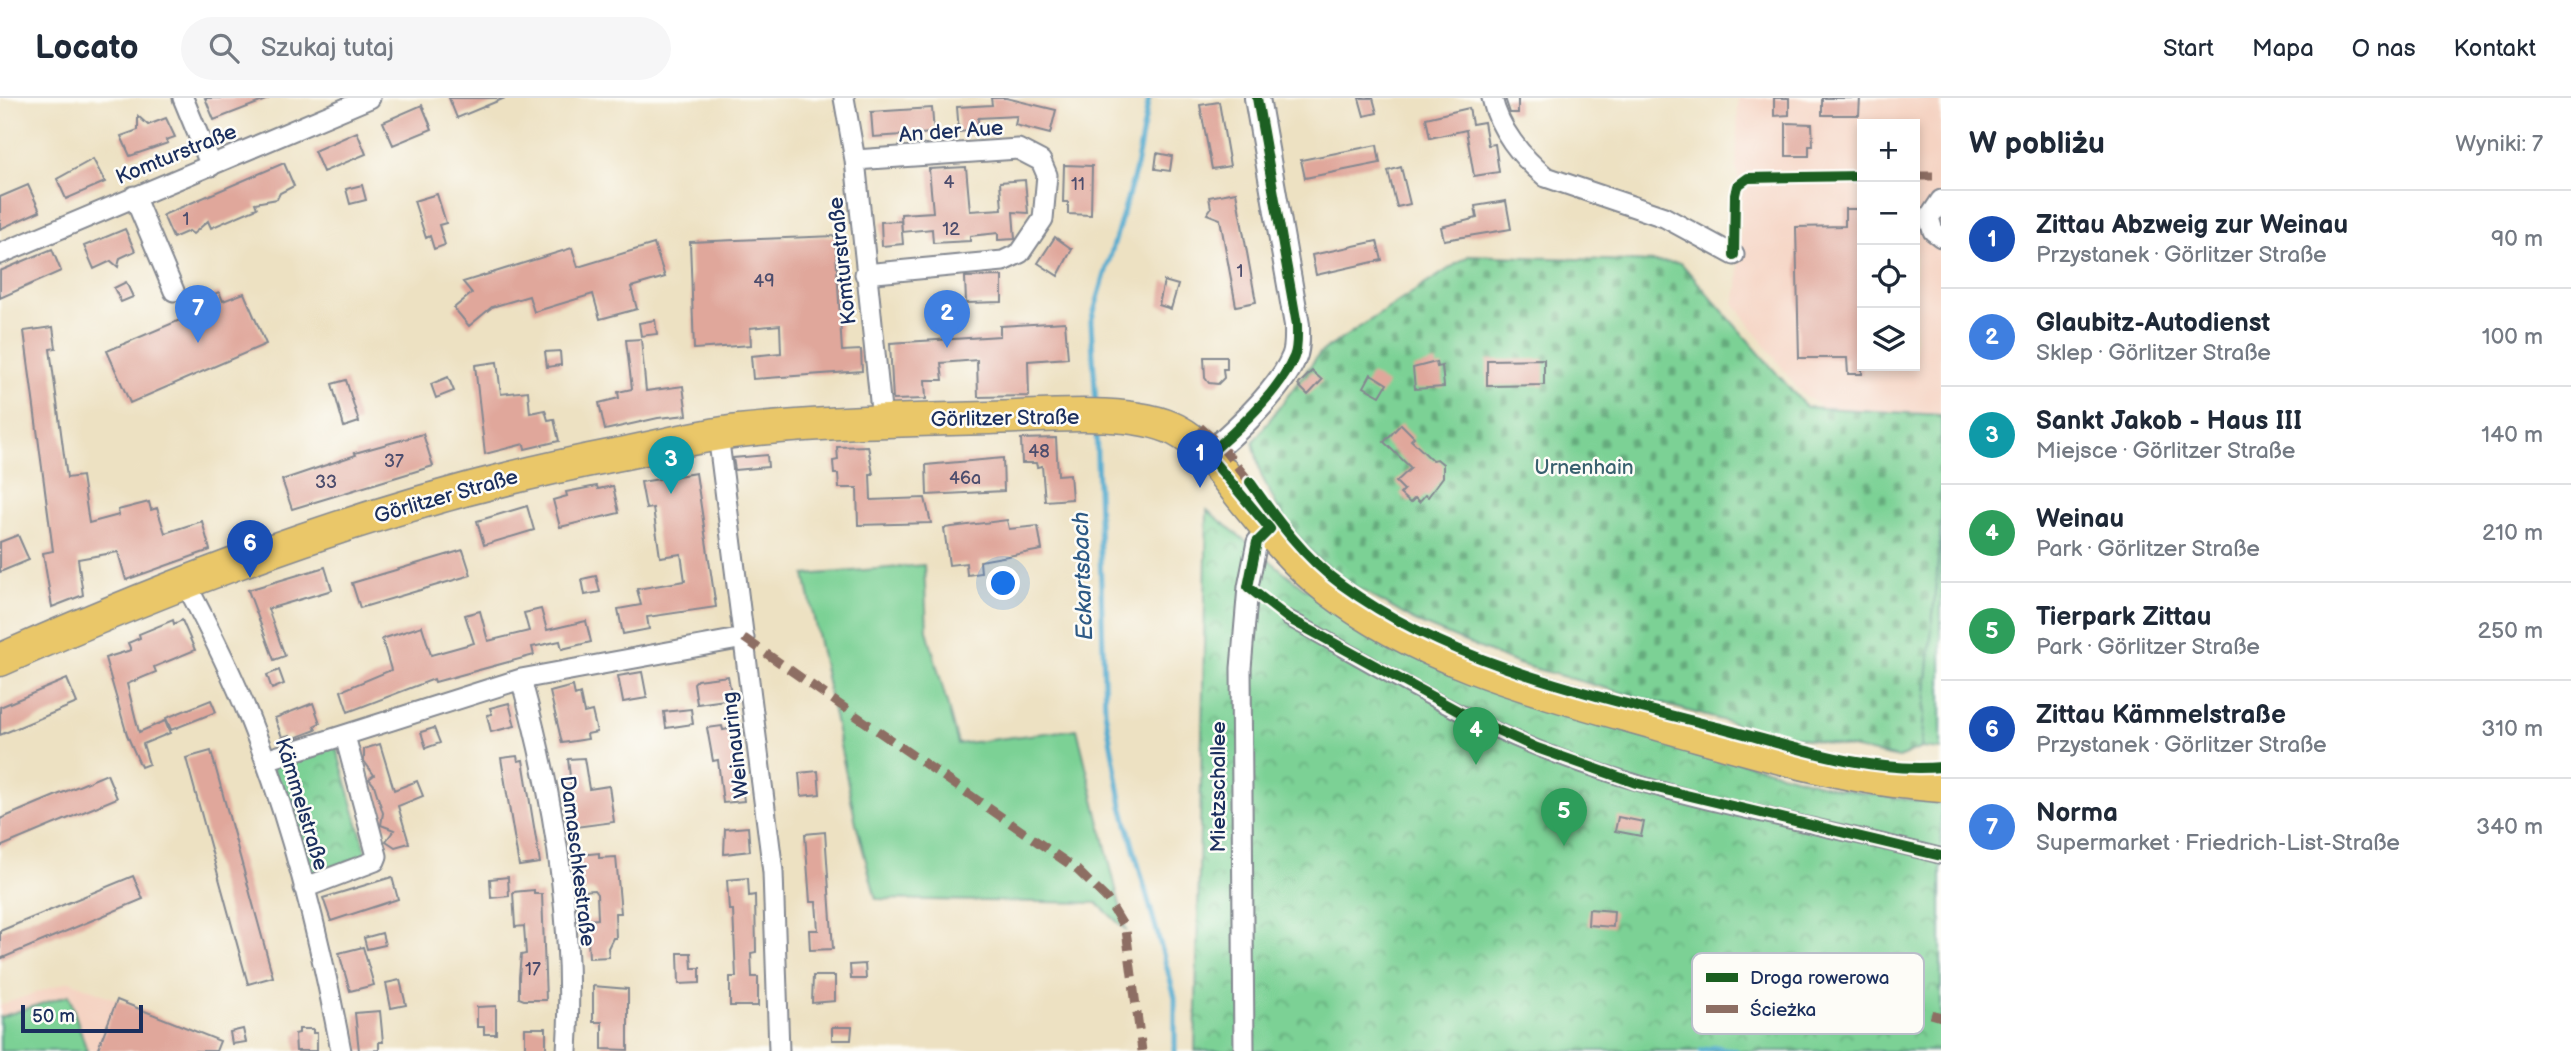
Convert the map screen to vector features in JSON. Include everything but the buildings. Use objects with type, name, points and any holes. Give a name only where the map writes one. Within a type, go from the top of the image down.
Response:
[{"type":"main road","name":"Görlitzer Straße","points":[[0,660],[186,582],[310,535],[448,493],[571,463],[718,434],[882,420],[1122,417],[1148,419],[1172,428],[1208,455],[1309,572],[1338,596],[1429,648],[1483,672],[1758,752],[1828,769],[1941,786]]},
{"type":"street","points":[[183,98],[211,166]]},
{"type":"street","name":"Komturstraße","points":[[0,254],[370,98]]},
{"type":"street","name":"Komturstraße","points":[[844,98],[855,160],[882,420]]},
{"type":"street","points":[[1208,455],[1231,435],[1284,375],[1295,355],[1297,325],[1257,98]]},
{"type":"street","points":[[1492,98],[1497,120],[1531,165],[1546,177],[1664,217],[1734,255]]},
{"type":"street","name":"An der Aue","points":[[855,160],[1018,149],[1041,161],[1047,174],[1043,219],[1020,253],[1003,261],[865,274]]},
{"type":"street","points":[[134,196],[174,291]]},
{"type":"street","points":[[1941,200],[1929,218],[1933,231],[1941,237]]},
{"type":"street","name":"Weinauring","points":[[718,434],[773,872],[779,1051]]},
{"type":"street","name":"Mietzschallee","points":[[1244,1051],[1241,668],[1248,587],[1257,542],[1270,530]]},
{"type":"street","name":"Kämmelstraße","points":[[186,582],[249,715],[266,760],[328,979],[341,1051]]},
{"type":"street","points":[[1288,618],[1467,716],[1537,748],[1636,783],[1941,856]]},
{"type":"street","points":[[266,760],[521,679],[744,638]]},
{"type":"street","name":"Damaschkestraße","points":[[521,679],[541,749],[553,823],[568,954],[567,1051]]},
{"type":"street","points":[[304,888],[375,861],[377,856],[345,736]]},
{"type":"shaded area","points":[[1738,98],[1941,98],[1941,415],[1825,409],[1800,392],[1734,303],[1738,289],[1742,190],[1736,169]]},
{"type":"shaded area","points":[[70,981],[220,1041],[216,1051],[0,1051],[0,1005]]},
{"type":"green space","name":"Urnenhain","points":[[1470,255],[1681,263],[1806,407],[1941,415],[1941,525],[1921,748],[1899,758],[1739,725],[1518,664],[1415,621],[1346,581],[1317,558],[1285,522],[1261,475],[1253,442],[1320,353]]},
{"type":"green space","points":[[1207,510],[1304,588],[1661,740],[1838,789],[1941,804],[1941,1051],[1195,1051]]},
{"type":"green space","points":[[1941,525],[1941,750],[1921,748]]},
{"type":"green space","points":[[924,565],[927,630],[958,744],[1077,729],[1126,930],[1097,903],[876,899],[856,823],[805,575]]},
{"type":"green space","points":[[335,743],[367,855],[307,875],[271,765]]},
{"type":"green space","points":[[69,995],[87,1051],[0,1051],[0,1017]]},
{"type":"waterway","name":"Eckartsbach","points":[[1096,406],[1091,322],[1135,172],[1149,98]]},
{"type":"waterway","name":"Eckartsbach","points":[[1096,426],[1105,711],[1122,806],[1175,997],[1175,1051]]},
{"type":"waterway","points":[[1701,1051],[1716,1047],[1736,1051]]},
{"type":"marked path","points":[[1920,176],[1941,176]]},
{"type":"marked path","points":[[1200,427],[1220,445],[1253,486]]},
{"type":"marked path","points":[[744,638],[1075,868],[1107,899],[1126,930],[1142,1051]]},
{"type":"marked path","points":[[1924,1012],[1941,1017]]},
{"type":"cycle path","points":[[1257,98],[1297,337],[1294,357],[1279,383],[1244,422],[1208,455],[1270,529],[1257,542],[1248,587],[1288,618],[1467,716],[1537,748],[1636,783],[1941,856]]},
{"type":"cycle path","points":[[1734,255],[1735,195],[1737,186],[1748,178],[1857,176]]},
{"type":"cycle path","points":[[1250,482],[1303,551],[1328,575],[1386,613],[1432,638],[1480,658],[1581,691],[1810,752],[1888,766],[1941,767]]},
{"type":"place","name":"Norma","points":[[198,343]]},
{"type":"place","name":"Glaubitz-Autodienst","points":[[947,348]]},
{"type":"place","name":"Zittau Abzweig zur Weinau","points":[[1200,488]]},
{"type":"place","name":"Sankt Jakob - Haus III","points":[[671,494]]},
{"type":"place","name":"Zittau Kämmelstraße","points":[[250,578]]},
{"type":"place","name":"Weinau","points":[[1476,765]]},
{"type":"place","name":"Tierpark Zittau","points":[[1564,846]]}]
